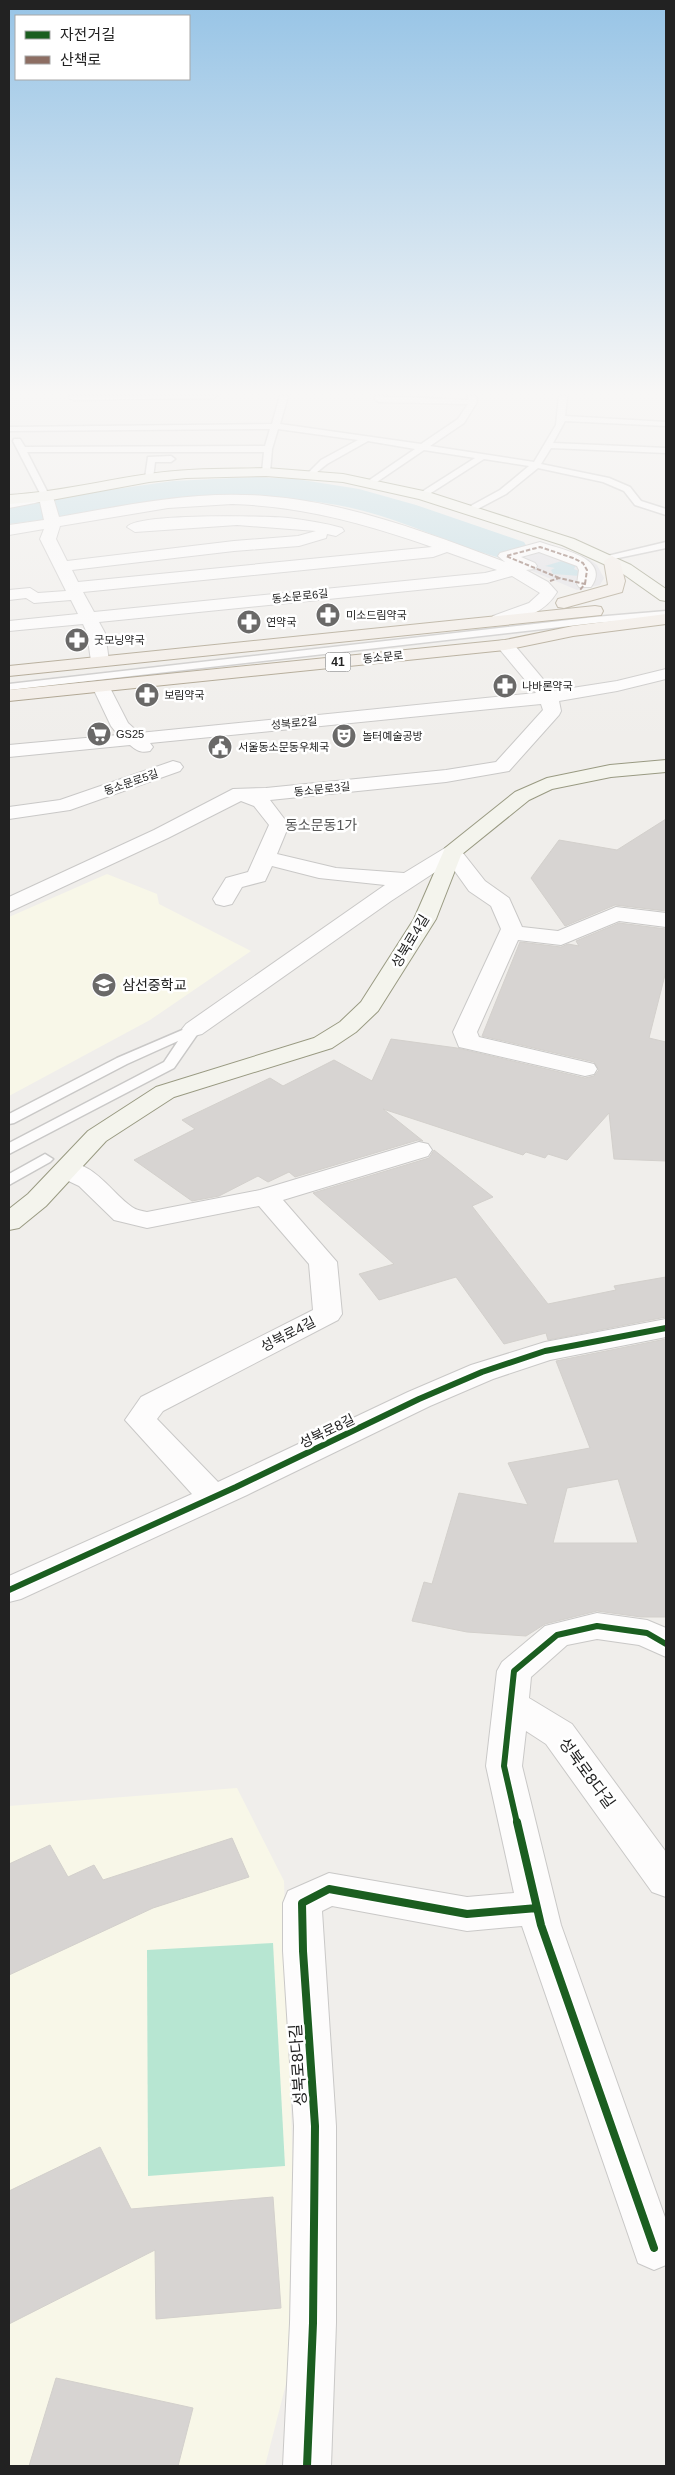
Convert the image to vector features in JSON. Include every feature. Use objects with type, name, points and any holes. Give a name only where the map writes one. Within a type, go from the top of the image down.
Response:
[{"type":"main road","points":[[499,620],[616,588],[617,581],[608,559]]},
{"type":"main road","name":"동소문로","points":[[9,671],[499,620],[666,605]]},
{"type":"main road","name":"동소문로","points":[[9,696],[505,645],[573,632],[666,619]]},
{"type":"street","points":[[48,512],[62,566],[96,633],[100,661]]},
{"type":"street","points":[[9,530],[51,528],[130,512]]},
{"type":"street","points":[[330,512],[445,546],[543,584],[549,592],[547,598],[528,609],[499,620]]},
{"type":"street","points":[[475,512],[568,542],[608,559],[666,596]]},
{"type":"street","points":[[124,528],[162,523],[256,522],[314,525],[345,534]]},
{"type":"street","points":[[62,566],[234,546],[299,541],[321,535],[345,534],[381,526]]},
{"type":"street","points":[[9,545],[51,528],[67,536]]},
{"type":"street","points":[[9,595],[30,593],[34,598],[74,591],[433,552],[445,546]]},
{"type":"street","points":[[540,547],[573,558],[583,563],[587,570],[582,588],[555,580],[506,556],[540,547]]},
{"type":"street","name":"동소문로6길","points":[[9,626],[487,578],[510,571]]},
{"type":"street","points":[[505,645],[548,696]]},
{"type":"street","name":"성북로2길","points":[[9,751],[517,702],[617,686],[666,674]]},
{"type":"street","name":"동소문로5길","points":[[9,813],[63,806],[174,767],[132,739],[120,726],[101,686]]},
{"type":"street","name":"동소문로3길","points":[[9,905],[161,834],[240,793],[266,794],[446,776],[502,767],[552,711],[548,696]]},
{"type":"street","name":"성북로4길","points":[[9,1222],[37,1200],[56,1165],[165,1092],[254,1062],[323,1043],[348,1027],[370,1006],[425,919],[452,852],[522,796],[547,784],[610,771],[666,766]]},
{"type":"street","points":[[224,899],[234,883],[257,876],[279,825],[261,802],[240,793]]},
{"type":"street","points":[[194,1029],[408,880],[452,852],[477,886],[501,903],[512,929],[465,1032],[468,1042],[585,1068]]},
{"type":"street","points":[[265,857],[296,868],[326,875],[408,880]]},
{"type":"street","points":[[511,932],[561,938],[616,914],[666,920]]},
{"type":"street","points":[[56,1165],[88,1180],[124,1214],[147,1220],[265,1197],[419,1150]]},
{"type":"street","name":"성북로4길","points":[[213,1498],[140,1420],[152,1404],[328,1314],[323,1262],[265,1197]]},
{"type":"street","name":"성북로8길","points":[[9,1590],[213,1498],[420,1399],[482,1372],[545,1351],[666,1328]]},
{"type":"street","points":[[654,2248],[541,1926],[504,1766],[514,1671],[557,1635],[597,1626],[648,1633],[666,1644]]},
{"type":"street","name":"성북로8다길","points":[[511,1704],[559,1734],[666,1881]]},
{"type":"street","name":"성북로8다길","points":[[307,2466],[313,2323],[315,2126],[303,1951],[302,1903],[329,1890],[466,1914],[537,1908]]},
{"type":"lane","points":[[608,559],[666,545]]},
{"type":"lane","points":[[9,680],[481,627],[666,609]]},
{"type":"lane","points":[[9,687],[576,622],[666,614]]},
{"type":"lane","points":[[9,1120],[122,1061],[194,1029]]},
{"type":"lane","points":[[9,1149],[169,1066],[194,1029]]},
{"type":"lane","points":[[9,1180],[56,1165]]},
{"type":"shaded area","points":[[542,542],[589,559],[597,565],[604,578],[600,585],[577,590],[494,555]]},
{"type":"shaded area","name":"삼선중학교","points":[[107,874],[157,894],[159,904],[251,951],[150,1020],[9,1096],[9,917]]},
{"type":"shaded area","points":[[237,1788],[284,1881],[298,2337],[265,2466],[9,2466],[9,1806]]},
{"type":"green space","points":[[273,1943],[285,2166],[148,2176],[147,1950]]},
{"type":"water","points":[[565,560],[576,565],[574,569],[579,571],[580,576],[553,574],[551,570],[555,568],[545,566]]},
{"type":"building","points":[[666,819],[666,911],[615,905],[565,926],[531,878],[559,840],[617,850]]},
{"type":"building","points":[[619,923],[666,929],[666,971],[649,1038],[666,1042],[666,1161],[614,1159],[609,1113],[567,1160],[548,1154],[545,1158],[526,1152],[523,1155],[383,1109],[423,1141],[418,1140],[295,1177],[289,1172],[268,1182],[258,1176],[219,1196],[192,1201],[134,1160],[195,1129],[182,1120],[270,1078],[283,1086],[334,1060],[372,1081],[391,1039],[457,1048],[585,1078],[594,1076],[599,1070],[594,1062],[482,1036],[520,942],[561,947],[568,944],[579,946],[576,941]]},
{"type":"building","points":[[434,1150],[493,1197],[472,1206],[548,1304],[616,1290],[614,1286],[666,1277],[666,1317],[548,1340],[546,1333],[504,1344],[456,1277],[379,1300],[359,1274],[394,1264],[313,1193],[429,1158]]},
{"type":"building","points":[[666,1339],[666,1617],[641,1617],[597,1611],[545,1624],[526,1636],[467,1632],[412,1621],[424,1582],[432,1584],[459,1493],[528,1505],[508,1463],[590,1448],[556,1361]],"holes":[[[618,1479],[638,1543],[553,1543],[567,1488]]]},
{"type":"building","points":[[232,1838],[249,1877],[153,1908],[9,1975],[9,1864],[50,1845],[68,1877],[94,1865],[103,1880]]},
{"type":"building","points":[[100,2147],[131,2209],[273,2197],[281,2308],[156,2319],[155,2250],[9,2324],[9,2191]]},
{"type":"building","points":[[56,2378],[193,2408],[178,2466],[29,2466]]},
{"type":"waterway","points":[[9,514],[26,512]]},
{"type":"waterway","points":[[401,512],[511,550]]},
{"type":"marked path","points":[[559,578],[506,556],[540,547],[573,558],[583,563],[587,570],[585,584]]},
{"type":"marked path","points":[[550,581],[559,578],[585,584],[579,591]]},
{"type":"cycle path","points":[[9,1590],[236,1487],[419,1399],[482,1372],[545,1351],[666,1328]]},
{"type":"cycle path","points":[[654,2248],[541,1925],[504,1766],[514,1671],[557,1635],[597,1626],[647,1633],[666,1644]]},
{"type":"cycle path","points":[[307,2466],[313,2323],[315,2126],[303,1951],[302,1903],[329,1889],[467,1914],[537,1908]]},
{"type":"place","name":"미소드림약국","points":[[328,615]]},
{"type":"place","name":"연약국","points":[[249,622]]},
{"type":"place","name":"굿모닝약국","points":[[77,640]]},
{"type":"place","name":"나바론약국","points":[[505,686]]},
{"type":"place","name":"보림약국","points":[[147,695]]},
{"type":"place","name":"GS25","points":[[99,734]]},
{"type":"place","name":"놀터예술공방","points":[[344,736]]},
{"type":"place","name":"서울동소문동우체국","points":[[220,747]]},
{"type":"place","name":"삼선중학교","points":[[104,985]]},
{"type":"district","name":"동소문동1가","points":[[321,825]]}]
